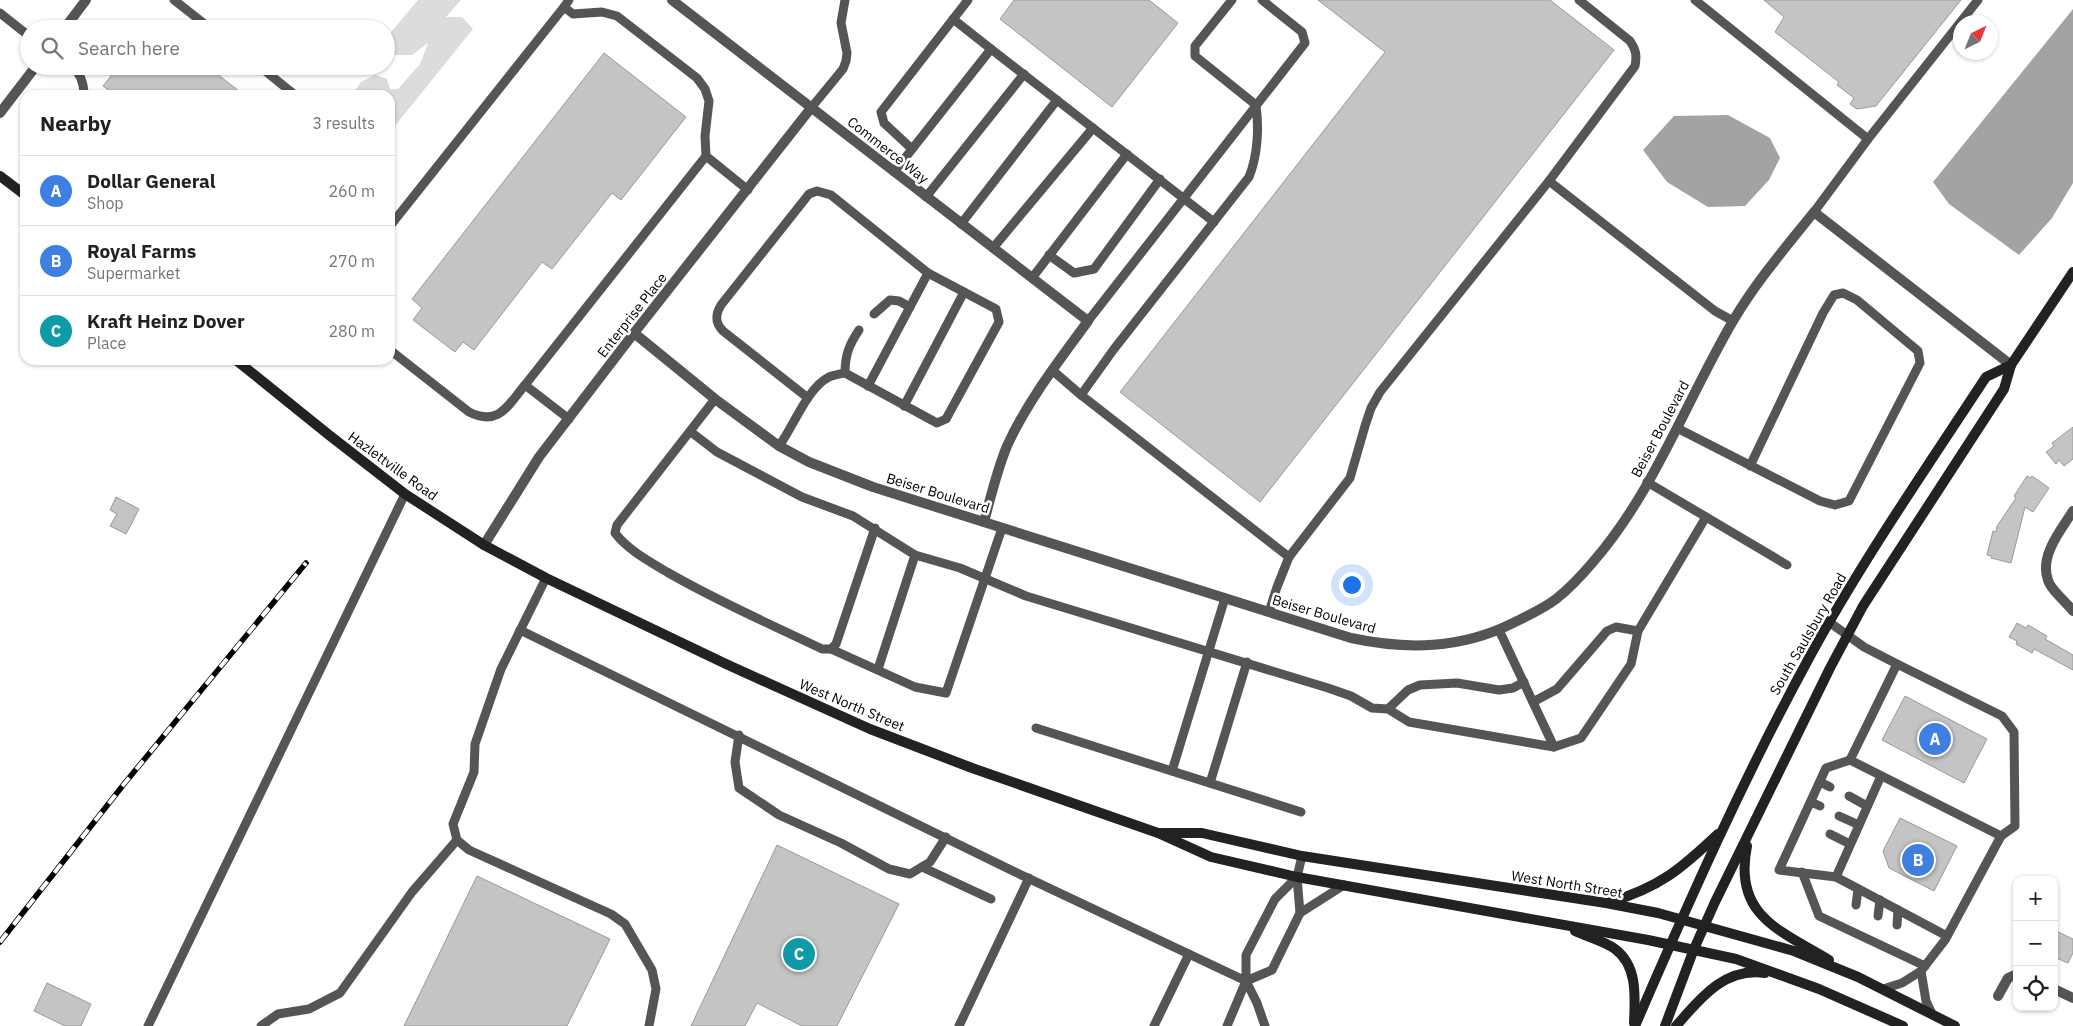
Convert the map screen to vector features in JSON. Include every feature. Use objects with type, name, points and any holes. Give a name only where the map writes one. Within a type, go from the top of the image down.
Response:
[{"type":"main road","points":[[0,176],[20,191]]},
{"type":"main road","name":"South Saulsbury Road","points":[[1665,1026],[1704,925],[1863,606],[2004,389],[2010,365],[2073,272]]},
{"type":"main road","name":"Hazlettville Road","points":[[242,365],[405,494],[484,545],[546,578]]},
{"type":"main road","name":"South Saulsbury Road","points":[[1635,1026],[1680,919],[1781,709],[1829,622],[1895,514],[1986,378],[2010,365]]},
{"type":"main road","name":"West North Street","points":[[546,578],[726,664],[870,729],[972,768],[1158,833],[1211,858],[1344,886],[1670,944],[1736,959],[1819,989],[1903,1026]]},
{"type":"main road","points":[[1606,903],[1634,895],[1670,876],[1683,867],[1723,830]]},
{"type":"main road","name":"West North Street","points":[[1158,833],[1202,833],[1302,856],[1606,903],[1680,919],[1794,951],[1858,977],[1955,1026]]},
{"type":"main road","points":[[1749,834],[1744,858],[1744,881],[1746,891],[1760,915],[1769,923],[1858,977]]},
{"type":"main road","points":[[1558,924],[1616,949],[1626,960],[1634,983],[1635,1026]]},
{"type":"main road","points":[[1676,1026],[1707,992],[1732,976],[1757,972],[1782,976]]},
{"type":"street","points":[[71,20],[86,0]]},
{"type":"street","name":"Commerce Way","points":[[672,0],[1088,321]]},
{"type":"street","points":[[0,113],[29,75]]},
{"type":"street","name":"Enterprise Place","points":[[484,545],[539,456],[811,108]]},
{"type":"street","points":[[1814,212],[2010,365]]},
{"type":"street","name":"Beiser Boulevard","points":[[634,333],[715,399],[779,446],[809,462],[873,487],[1351,638],[1383,645],[1422,646],[1457,642],[1499,630],[1556,599],[1582,574],[1608,545],[1636,502],[1733,321],[1761,280],[1814,212]]},
{"type":"street","points":[[984,522],[996,474],[1022,416],[1052,370],[1088,321]]},
{"type":"street","points":[[2073,511],[2054,541],[2046,563],[2048,581],[2073,611]]},
{"type":"street","points":[[1998,996],[2008,978],[2013,976]]},
{"type":"street","points":[[2058,991],[2073,998]]},
{"type":"lane","points":[[174,0],[199,20]]},
{"type":"lane","points":[[811,108],[842,69],[846,61],[847,53],[841,23],[845,0]]},
{"type":"lane","points":[[912,148],[884,123],[882,112],[968,0]]},
{"type":"lane","points":[[1081,395],[1114,349],[1249,176],[1253,168],[1258,123],[1256,104],[1195,56],[1195,46],[1232,0]]},
{"type":"lane","points":[[1088,321],[1305,43],[1302,32],[1262,0]]},
{"type":"lane","points":[[1270,612],[1277,587],[1289,557],[1350,478],[1365,426],[1380,392],[1549,181],[1635,66],[1636,49],[1630,41],[1579,0]]},
{"type":"lane","points":[[1695,0],[1868,139]]},
{"type":"lane","points":[[1814,212],[1868,139],[1978,0]]},
{"type":"lane","points":[[395,220],[566,3],[573,14],[602,12],[617,16],[697,78],[705,89],[709,100],[705,136],[706,156],[502,413],[495,416],[478,416],[469,412],[395,354]]},
{"type":"lane","points":[[0,13],[20,29]]},
{"type":"lane","points":[[953,19],[1214,222]]},
{"type":"lane","points":[[894,172],[991,49]]},
{"type":"lane","points":[[926,197],[1024,74]]},
{"type":"lane","points":[[80,75],[83,90]]},
{"type":"lane","points":[[270,75],[289,90]]},
{"type":"lane","points":[[961,224],[1058,100]]},
{"type":"lane","points":[[993,248],[1093,128]]},
{"type":"lane","points":[[1032,278],[1126,154]]},
{"type":"lane","points":[[706,156],[748,190]]},
{"type":"lane","points":[[1049,255],[1074,273],[1094,269],[1160,179]]},
{"type":"lane","points":[[1549,181],[1715,311],[1733,321]]},
{"type":"lane","points":[[779,446],[818,384],[831,376],[845,373],[937,423],[946,419],[999,322],[996,309],[928,273],[832,195],[817,191],[809,194],[721,305],[716,319],[718,326],[808,398]]},
{"type":"lane","points":[[868,386],[928,273]]},
{"type":"lane","points":[[904,406],[964,292]]},
{"type":"lane","points":[[1677,428],[1750,466],[1820,502],[1834,505],[1849,501],[1863,478],[1920,363],[1918,351],[1857,300],[1843,293],[1834,296],[1823,313],[1750,466]]},
{"type":"lane","points":[[874,314],[890,300],[899,301],[910,307]]},
{"type":"lane","points":[[845,373],[845,356],[859,330]]},
{"type":"lane","points":[[1052,370],[1081,395],[1289,557]]},
{"type":"lane","points":[[525,385],[569,419]]},
{"type":"lane","points":[[715,399],[617,525],[615,533],[620,540],[644,558],[698,590],[822,649],[831,649],[915,687],[946,693],[986,580],[1002,528]]},
{"type":"lane","points":[[691,432],[716,452],[802,497],[853,516],[875,528],[915,555],[960,568],[1026,596],[1328,688],[1351,696],[1372,708],[1388,709],[1410,722],[1554,747],[1581,738],[1631,664],[1638,631],[1706,517]]},
{"type":"lane","points":[[1647,482],[1787,565]]},
{"type":"lane","points":[[148,1026],[405,494]]},
{"type":"lane","points":[[831,649],[836,644],[875,528]]},
{"type":"lane","points":[[878,669],[915,555]]},
{"type":"lane","points":[[546,578],[501,669],[475,744],[474,772],[453,824],[457,840],[469,850],[611,914],[626,924],[652,970],[656,989],[649,1026]]},
{"type":"lane","points":[[1172,771],[1225,598]]},
{"type":"lane","points":[[1829,622],[1864,647],[2002,716],[2014,732],[2015,826],[2001,836],[1947,936],[1923,969],[1902,983],[1883,989]]},
{"type":"lane","points":[[1533,702],[1557,689],[1607,631],[1616,627],[1638,631]]},
{"type":"lane","points":[[520,630],[1246,981],[1257,1003],[1265,1026]]},
{"type":"lane","points":[[1499,630],[1554,747]]},
{"type":"lane","points":[[1210,784],[1247,662]]},
{"type":"lane","points":[[1850,760],[1897,664]]},
{"type":"lane","points":[[1388,709],[1408,690],[1420,685],[1457,683],[1499,690],[1513,688],[1524,682]]},
{"type":"lane","points":[[1036,728],[1301,812]]},
{"type":"lane","points":[[739,735],[735,762],[739,788],[779,815],[841,843],[889,869],[910,874],[930,862],[946,837]]},
{"type":"lane","points":[[1947,936],[1836,877],[1779,870],[1807,823],[1811,802],[1826,768],[1850,760],[2001,836]]},
{"type":"lane","points":[[1836,877],[1858,825],[1882,776]]},
{"type":"lane","points":[[1820,782],[1830,787]]},
{"type":"lane","points":[[1849,796],[1867,806]]},
{"type":"lane","points":[[1811,802],[1820,806]]},
{"type":"lane","points":[[1840,816],[1858,825]]},
{"type":"lane","points":[[1830,834],[1850,844]]},
{"type":"lane","points":[[262,1026],[278,1014],[309,1009],[340,993],[412,892],[457,840]]},
{"type":"lane","points":[[1246,981],[1272,970],[1300,913],[1298,877],[1302,856]]},
{"type":"lane","points":[[922,867],[991,899]]},
{"type":"lane","points":[[1802,872],[1819,916],[1854,928],[1895,949],[1923,969],[1926,1000],[1932,1014]]},
{"type":"lane","points":[[1227,1026],[1246,981],[1246,955],[1275,899],[1298,877]]},
{"type":"lane","points":[[959,1026],[1030,878]]},
{"type":"lane","points":[[1300,913],[1344,886]]},
{"type":"lane","points":[[1856,905],[1858,889]]},
{"type":"lane","points":[[1878,916],[1880,900]]},
{"type":"lane","points":[[1897,925],[1898,910]]},
{"type":"lane","points":[[1154,1026],[1189,954]]},
{"type":"shaded area","points":[[418,0],[461,0],[446,17],[462,17],[473,29],[395,126],[395,90],[355,90],[361,82],[375,75],[387,79],[390,89],[398,89],[420,64],[428,43],[412,55],[395,55],[395,27]]},
{"type":"shaded area","points":[[2073,9],[2073,183],[2052,218],[2019,255],[1949,204],[1933,182]]},
{"type":"shaded area","points":[[1728,115],[1770,138],[1780,158],[1769,180],[1745,206],[1708,207],[1667,182],[1643,150],[1674,116]]},
{"type":"building","points":[[1014,0],[1149,0],[1178,23],[1112,107],[1000,19]]},
{"type":"building","points":[[1318,0],[1550,0],[1614,50],[1260,502],[1120,392],[1385,52]]},
{"type":"building","points":[[1764,0],[1961,0],[1876,106],[1857,109],[1850,104],[1854,98],[1837,85],[1839,82],[1775,32],[1784,17]]},
{"type":"building","points":[[604,53],[686,117],[621,200],[612,193],[552,269],[542,262],[474,350],[463,342],[455,352],[413,320],[422,308],[412,299]]},
{"type":"building","points":[[112,75],[218,75],[238,90],[108,90],[103,86]]},
{"type":"building","points":[[2073,427],[2073,459],[2064,466],[2059,460],[2056,464],[2046,452],[2054,446],[2052,443]]},
{"type":"building","points":[[2027,476],[2030,478],[2032,476],[2049,488],[2033,512],[2025,507],[2011,563],[1991,558],[1992,556],[1987,555],[1993,531],[1996,532],[1997,526],[2016,498],[2014,496]]},
{"type":"building","points":[[116,497],[139,509],[126,534],[110,526],[117,514],[110,510]]},
{"type":"building","points":[[2017,623],[2026,628],[2028,625],[2047,636],[2045,639],[2073,655],[2073,670],[2034,649],[2032,653],[2016,644],[2017,641],[2009,637]]},
{"type":"building","points":[[1905,696],[1987,739],[1964,783],[1882,740]]},
{"type":"building","points":[[1900,818],[1957,846],[1934,891],[1889,868],[1883,851]]},
{"type":"building","points":[[777,845],[899,904],[837,1026],[802,1026],[757,1003],[745,1026],[691,1026]]},
{"type":"building","points":[[477,876],[610,939],[567,1026],[404,1026]]},
{"type":"building","points":[[2058,932],[2073,939],[2073,953],[2068,963],[2058,959]]},
{"type":"building","points":[[47,983],[91,1004],[81,1026],[65,1026],[34,1011]]},
{"type":"railway","points":[[0,942],[124,784],[306,563]]},
{"type":"place","name":"Dollar General","points":[[1935,739]]},
{"type":"place","name":"Royal Farms","points":[[1918,860]]},
{"type":"place","name":"Kraft Heinz Dover","points":[[799,954]]}]
